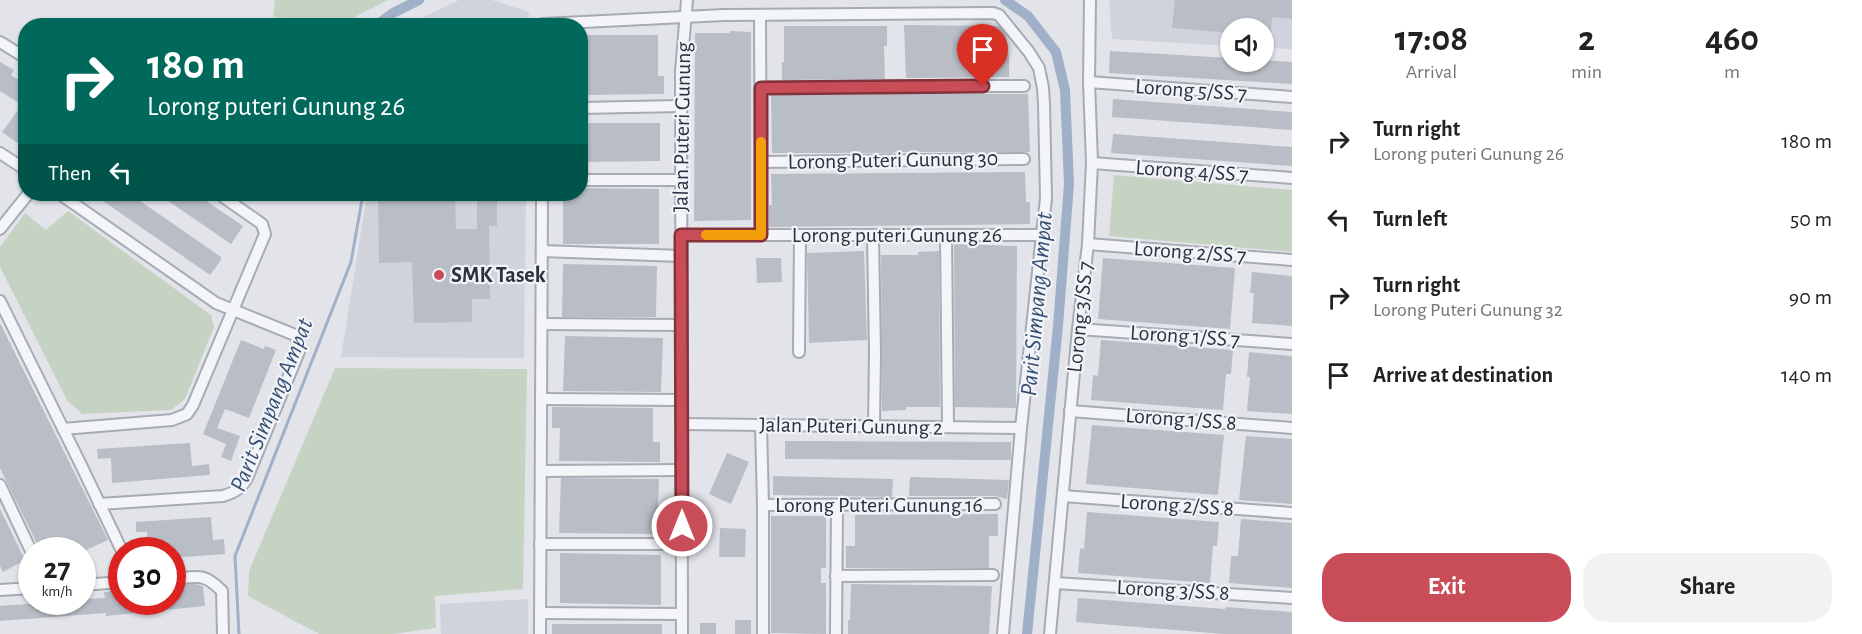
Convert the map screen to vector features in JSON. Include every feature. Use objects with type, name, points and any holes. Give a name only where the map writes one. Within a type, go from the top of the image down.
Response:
[{"type":"street","name":"Lorong 3/SS 7","points":[[1050,634],[1088,244],[1092,163],[1089,82],[1090,0]]},
{"type":"street","name":"Jalan Puteri Gunung","points":[[682,634],[681,71],[686,2]]},
{"type":"street","points":[[588,22],[685,17],[999,15],[1029,52],[1039,68],[1043,88],[1046,198],[1021,428],[1003,634]]},
{"type":"street","points":[[760,16],[761,235]]},
{"type":"street","points":[[0,42],[18,53]]},
{"type":"street","name":"Lorong 5/SS 7","points":[[1089,82],[1292,97]]},
{"type":"street","points":[[761,88],[1024,86]]},
{"type":"street","points":[[588,108],[681,106]]},
{"type":"street","points":[[0,153],[18,165]]},
{"type":"street","name":"Lorong Puteri Gunung 30","points":[[761,162],[1024,159]]},
{"type":"street","name":"Lorong 4/SS 7","points":[[1092,163],[1292,178]]},
{"type":"street","points":[[588,180],[681,180]]},
{"type":"street","points":[[0,229],[22,201]]},
{"type":"street","points":[[70,201],[216,303],[295,335],[300,349],[242,488],[223,496],[99,504]]},
{"type":"street","points":[[63,429],[172,420],[187,414],[193,405],[265,234],[262,224],[229,201]]},
{"type":"street","points":[[540,634],[542,201]]},
{"type":"street","name":"Lorong puteri Gunung 26","points":[[681,235],[1041,235]]},
{"type":"street","points":[[799,352],[800,235]]},
{"type":"street","points":[[873,235],[874,426]]},
{"type":"street","points":[[946,235],[948,427]]},
{"type":"street","name":"Lorong 2/SS 7","points":[[1088,244],[1292,260]]},
{"type":"street","points":[[542,251],[681,256]]},
{"type":"street","points":[[0,301],[115,537]]},
{"type":"street","points":[[542,324],[681,325]]},
{"type":"street","name":"Lorong 1/SS 7","points":[[1078,329],[1292,344]]},
{"type":"street","points":[[541,399],[681,400]]},
{"type":"street","name":"Lorong 1/SS 8","points":[[1070,411],[1292,428]]},
{"type":"street","name":"Jalan Puteri Gunung 2","points":[[681,424],[1021,428]]},
{"type":"street","points":[[761,425],[763,634]]},
{"type":"street","points":[[541,471],[682,470]]},
{"type":"street","points":[[0,485],[24,537]]},
{"type":"street","name":"Lorong 2/SS 8","points":[[1063,496],[1292,513]]},
{"type":"street","name":"Lorong Puteri Gunung 16","points":[[763,505],[995,504]]},
{"type":"street","points":[[836,634],[837,505]]},
{"type":"street","points":[[540,544],[682,544]]},
{"type":"street","points":[[836,576],[993,575]]},
{"type":"street","points":[[186,578],[210,579],[222,591],[223,634]]},
{"type":"street","name":"Lorong 3/SS 8","points":[[1055,583],[1292,598]]},
{"type":"street","points":[[0,590],[18,589]]},
{"type":"street","points":[[540,613],[682,614]]},
{"type":"shaded area","points":[[459,0],[492,0],[529,12],[529,18],[422,18]]},
{"type":"shaded area","points":[[1109,0],[1292,0],[1292,49],[1274,48],[1274,18],[1220,18],[1220,45],[1112,39]]},
{"type":"shaded area","name":"SMK Tasek","points":[[366,201],[526,201],[524,358],[341,357]]},
{"type":"shaded area","points":[[528,599],[528,634],[441,634],[440,604]]},
{"type":"green space","points":[[275,0],[388,0],[353,18],[273,17]]},
{"type":"green space","points":[[1114,175],[1292,190],[1292,252],[1109,236]]},
{"type":"green space","points":[[68,211],[211,315],[214,327],[185,399],[171,410],[82,414],[67,400],[0,267],[0,247],[25,213],[46,230]]},
{"type":"green space","points":[[335,368],[527,369],[523,589],[435,596],[436,628],[393,634],[319,634],[248,596],[249,571]]},
{"type":"building","points":[[1175,0],[1292,0],[1292,19],[1220,18],[1220,32],[1172,28]]},
{"type":"building","points":[[904,25],[999,26],[1006,35],[1009,77],[906,78]]},
{"type":"building","points":[[784,26],[887,26],[887,46],[884,46],[885,79],[782,80]]},
{"type":"building","points":[[730,31],[751,32],[751,220],[694,221],[695,33],[730,33]]},
{"type":"building","points":[[588,35],[658,35],[658,76],[664,76],[664,94],[588,95]]},
{"type":"building","points":[[1110,51],[1220,57],[1220,72],[1274,72],[1274,61],[1292,62],[1292,84],[1109,73]]},
{"type":"building","points":[[0,62],[14,70],[11,75],[18,80],[18,102],[0,91]]},
{"type":"building","points":[[1028,94],[1030,152],[772,153],[771,95]]},
{"type":"building","points":[[1113,99],[1292,112],[1292,130],[1112,117]]},
{"type":"building","points":[[18,110],[18,143],[2,132]]},
{"type":"building","points":[[588,123],[660,123],[660,161],[588,162]]},
{"type":"building","points":[[1113,134],[1292,147],[1292,166],[1111,153]]},
{"type":"building","points":[[1025,172],[1026,202],[1030,202],[1030,224],[769,227],[769,205],[772,205],[771,174]]},
{"type":"building","points":[[588,188],[659,189],[659,244],[563,244],[563,201],[588,201]]},
{"type":"building","points":[[103,201],[140,201],[221,257],[210,275]]},
{"type":"building","points":[[168,201],[206,201],[243,226],[231,244]]},
{"type":"building","points":[[378,201],[455,201],[456,229],[477,229],[477,201],[497,201],[497,226],[489,226],[490,299],[472,299],[472,322],[414,323],[412,262],[379,263]]},
{"type":"building","points":[[954,244],[1017,246],[1016,408],[955,407]]},
{"type":"building","points":[[864,251],[867,340],[809,343],[807,253]]},
{"type":"building","points":[[939,251],[940,407],[906,407],[906,410],[882,411],[881,255],[918,255],[918,252]]},
{"type":"building","points":[[756,258],[781,258],[782,282],[757,283]]},
{"type":"building","points":[[1103,258],[1235,268],[1230,329],[1098,319]]},
{"type":"building","points":[[563,264],[657,266],[656,317],[562,317]]},
{"type":"building","points":[[1252,272],[1292,276],[1292,326],[1252,323],[1254,293],[1250,293]]},
{"type":"building","points":[[0,323],[108,540],[96,545],[96,537],[34,537],[0,468]]},
{"type":"building","points":[[565,336],[663,338],[661,392],[563,391]]},
{"type":"building","points":[[241,340],[264,349],[265,346],[276,350],[249,418],[225,409],[217,428],[240,436],[231,461],[221,457],[226,444],[203,434]]},
{"type":"building","points":[[1101,340],[1233,350],[1231,374],[1226,374],[1223,410],[1091,400],[1093,375],[1098,376]]},
{"type":"building","points":[[1249,352],[1292,356],[1292,414],[1247,411],[1250,377],[1247,377]]},
{"type":"building","points":[[552,407],[653,408],[653,442],[660,442],[660,462],[559,461],[560,428],[552,428]]},
{"type":"building","points":[[1092,425],[1224,435],[1218,495],[1086,484]]},
{"type":"building","points":[[1246,436],[1292,439],[1292,504],[1239,500]]},
{"type":"building","points":[[785,441],[1011,442],[1011,460],[785,459]]},
{"type":"building","points":[[190,443],[192,466],[209,464],[210,475],[112,483],[111,458],[98,459],[97,449]]},
{"type":"building","points":[[727,453],[749,462],[731,504],[709,494]]},
{"type":"building","points":[[773,476],[893,479],[892,497],[773,495]]},
{"type":"building","points":[[910,477],[1009,480],[1007,499],[995,496],[909,496]]},
{"type":"building","points":[[561,478],[659,479],[657,534],[559,533]]},
{"type":"building","points":[[0,509],[18,546],[18,564],[3,572],[0,566]]},
{"type":"building","points":[[1087,512],[1219,522],[1217,546],[1213,546],[1210,583],[1078,573],[1080,548],[1084,549]]},
{"type":"building","points":[[998,514],[998,536],[989,536],[989,568],[846,568],[846,546],[855,546],[855,515]]},
{"type":"building","points":[[771,516],[826,516],[826,568],[821,568],[821,583],[826,583],[826,634],[771,633]]},
{"type":"building","points":[[211,517],[213,540],[224,539],[225,554],[186,557],[186,537],[147,537],[147,532],[136,532],[136,522]]},
{"type":"building","points":[[1241,519],[1292,523],[1292,588],[1229,583],[1231,556],[1238,556]]},
{"type":"building","points":[[720,528],[746,529],[745,557],[719,557]]},
{"type":"building","points":[[560,553],[661,555],[661,605],[560,603]]},
{"type":"building","points":[[851,584],[992,586],[989,634],[848,634]]},
{"type":"building","points":[[186,585],[203,586],[205,606],[186,608]]},
{"type":"building","points":[[104,592],[108,592],[108,615],[116,615],[106,616],[106,613],[96,614],[96,598],[105,598]]},
{"type":"building","points":[[1078,598],[1292,612],[1292,634],[1224,634],[1076,622]]},
{"type":"building","points":[[18,605],[18,615],[80,615],[0,621],[0,606]]},
{"type":"building","points":[[735,620],[751,620],[751,634],[735,634]]},
{"type":"building","points":[[700,623],[716,623],[716,634],[700,634]]},
{"type":"building","points":[[552,624],[662,624],[662,634],[552,634]]},
{"type":"waterway","name":"Parit Simpang Ampat","points":[[386,18],[419,0]]},
{"type":"waterway","name":"Parit Simpang Ampat","points":[[1005,0],[1028,16],[1056,52],[1065,90],[1069,184],[1058,326],[1027,634]]},
{"type":"waterway","name":"Parit Simpang Ampat","points":[[239,634],[235,556],[351,262],[362,201]]},
{"type":"slow traffic","points":[[706,235],[761,235],[761,142]]},
{"type":"place","name":"SMK Tasek","points":[[439,275]]},
{"type":"route","points":[[682,526],[681,235],[761,235],[761,88],[983,86]]}]
